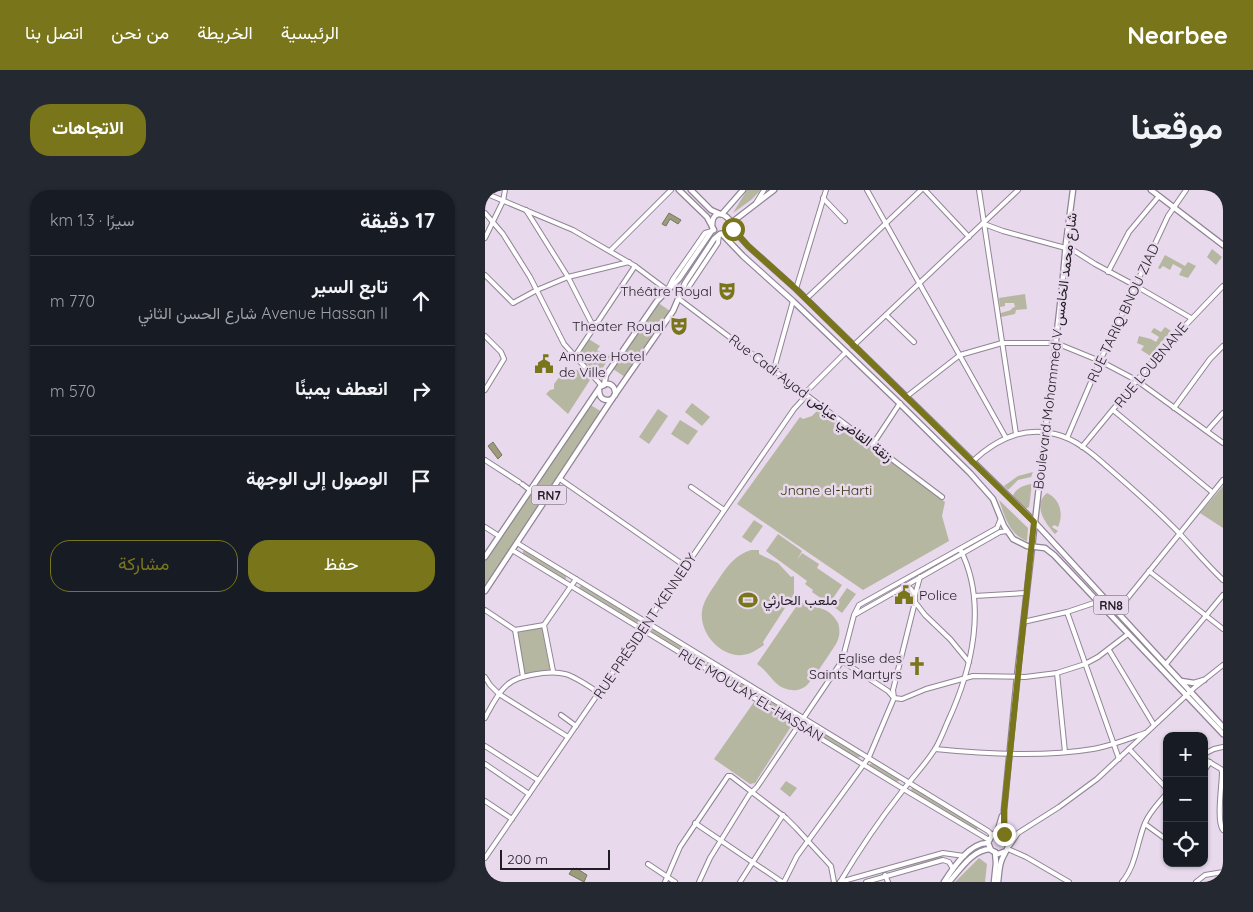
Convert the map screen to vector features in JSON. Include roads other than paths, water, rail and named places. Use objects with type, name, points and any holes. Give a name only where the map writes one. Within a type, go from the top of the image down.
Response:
[{"type":"main road","points":[[679,190],[707,217],[712,229],[720,234],[757,270],[793,301],[976,480],[993,499],[1007,531]]},
{"type":"main road","name":"RN8","points":[[691,190],[711,210],[727,216],[736,234],[748,246],[796,289],[1034,522],[1166,664],[1223,734]]},
{"type":"main road","points":[[720,234],[728,232],[731,224],[774,190]]},
{"type":"main road","name":"Boulevard Mohammed V شارع محمد الخامس","points":[[1005,835],[1004,810],[1017,677],[1073,190]]},
{"type":"main road","points":[[1151,190],[1223,245]]},
{"type":"main road","points":[[712,229],[713,218],[721,214],[741,192]]},
{"type":"main road","name":"RN7","points":[[485,557],[602,386],[605,376],[657,300],[679,279],[712,229]]},
{"type":"main road","name":"RN7","points":[[485,591],[613,397],[663,328],[685,284],[720,234]]},
{"type":"main road","points":[[609,384],[613,386],[613,397],[607,401],[602,399],[599,395],[602,386],[609,384]]},
{"type":"main road","name":"RN8","points":[[1007,531],[1016,541],[1045,548],[1050,552],[1128,634],[1223,727]]},
{"type":"main road","points":[[1181,681],[1194,683],[1204,680]]},
{"type":"main road","name":"Boulevard Mohammed V شارع محمد الخامس","points":[[994,834],[1004,810]]},
{"type":"main road","points":[[944,882],[964,856],[975,846],[989,841],[994,834],[1005,835],[1009,840],[1008,848],[1001,861],[998,882]]},
{"type":"main road","points":[[989,841],[996,864],[994,882]]},
{"type":"main road","points":[[949,882],[972,856],[985,849],[1001,854],[1008,848]]},
{"type":"street","points":[[485,238],[503,201],[505,190]]},
{"type":"street","points":[[610,251],[671,190]]},
{"type":"street","points":[[755,204],[764,190]]},
{"type":"street","points":[[796,289],[826,190]]},
{"type":"street","points":[[867,190],[1005,438]]},
{"type":"street","points":[[806,299],[921,190]]},
{"type":"street","points":[[925,190],[969,238]]},
{"type":"street","points":[[979,190],[1016,434]]},
{"type":"street","points":[[853,346],[1018,190]]},
{"type":"street","name":"RUE TARIQ BNOU ZIAD","points":[[1067,438],[1100,361],[1168,216],[1186,190]]},
{"type":"street","points":[[1221,190],[1223,195]]},
{"type":"street","points":[[485,193],[573,230],[629,262],[668,290]]},
{"type":"street","points":[[1108,272],[1129,232],[1159,196]]},
{"type":"street","points":[[823,198],[845,221]]},
{"type":"street","points":[[525,210],[568,277],[592,324],[596,323]]},
{"type":"street","points":[[485,213],[503,234],[537,290],[561,339],[602,386]]},
{"type":"street","points":[[984,224],[1073,250],[1108,272],[1191,318]]},
{"type":"street","points":[[485,275],[511,302],[516,302],[537,290],[568,277],[629,262]]},
{"type":"street","points":[[575,356],[635,266]]},
{"type":"street","name":"RUE LOUBNANE","points":[[1082,447],[1136,380],[1191,318],[1223,286]]},
{"type":"street","name":"Rue Cadi Ayad زنقة القاضي عياض","points":[[680,297],[942,497]]},
{"type":"street","points":[[774,369],[793,301]]},
{"type":"street","points":[[886,315],[914,342]]},
{"type":"street","points":[[485,336],[503,356],[502,364],[485,390]]},
{"type":"street","points":[[906,397],[960,356],[1002,343],[1056,343],[1100,361],[1136,380],[1223,443]]},
{"type":"street","points":[[1174,408],[1210,360],[1223,346]]},
{"type":"street","name":"RUE PRÉSIDENT KENNEDY","points":[[486,856],[795,409],[806,394],[846,352]]},
{"type":"street","points":[[873,444],[899,403]]},
{"type":"street","points":[[1113,410],[1212,492]]},
{"type":"street","points":[[1207,431],[1223,413]]},
{"type":"street","points":[[972,462],[992,445],[1016,434],[1045,433],[1067,438],[1082,447],[1135,490],[1223,580]]},
{"type":"street","points":[[485,460],[530,490]]},
{"type":"street","points":[[560,479],[685,566]]},
{"type":"street","points":[[1117,611],[1223,480]]},
{"type":"street","points":[[691,487],[724,510]]},
{"type":"street","points":[[854,615],[920,577],[997,528],[1001,518]]},
{"type":"street","points":[[485,527],[499,536]]},
{"type":"street","points":[[699,882],[710,858],[749,795],[753,793],[842,662],[854,615],[862,603],[961,551],[1000,532],[1007,531]]},
{"type":"street","name":"RUE MOULAY EL-HASSAN","points":[[517,543],[994,834]]},
{"type":"street","name":"RUE MOULAY EL-HASSAN","points":[[513,550],[989,841]]},
{"type":"street","points":[[840,882],[903,789],[935,749],[965,680],[973,638],[974,596],[969,571],[961,551]]},
{"type":"street","points":[[1149,571],[1223,629]]},
{"type":"street","points":[[695,823],[783,882],[797,856],[869,757],[894,698],[893,690],[920,577]]},
{"type":"street","points":[[553,671],[545,625],[576,579]]},
{"type":"street","points":[[904,585],[911,589],[915,595]]},
{"type":"street","points":[[974,596],[1026,593]]},
{"type":"street","points":[[1166,664],[1223,595]]},
{"type":"street","points":[[915,602],[925,615],[951,639],[969,662]]},
{"type":"street","points":[[1023,622],[1067,612],[1097,602]]},
{"type":"street","points":[[485,610],[515,630],[545,625]]},
{"type":"street","points":[[1067,612],[1119,759]]},
{"type":"street","points":[[515,630],[523,677]]},
{"type":"street","points":[[842,662],[888,692],[894,698],[902,699],[935,686],[965,680],[973,676],[1017,677],[1057,673],[1085,664],[1109,650],[1128,634]]},
{"type":"street","points":[[1109,650],[1154,725]]},
{"type":"street","points":[[1005,835],[1018,833],[1080,792],[1119,759],[1189,693],[1223,665]]},
{"type":"street","points":[[485,718],[499,694],[509,684],[523,677],[553,671],[571,676],[599,694]]},
{"type":"street","points":[[1057,673],[1065,752]]},
{"type":"street","points":[[485,677],[499,694],[567,738]]},
{"type":"street","points":[[561,715],[576,726]]},
{"type":"street","points":[[935,749],[1009,753],[1065,752],[1094,749],[1146,732]]},
{"type":"street","points":[[485,746],[538,780]]},
{"type":"street","points":[[1208,752],[1223,747]]},
{"type":"street","points":[[1129,749],[1163,786]]},
{"type":"street","points":[[1208,765],[1210,762],[1222,772],[1220,826],[1223,830]]},
{"type":"street","points":[[485,764],[529,794]]},
{"type":"street","points":[[665,882],[680,847],[727,776],[731,776],[783,815],[809,841],[831,866],[834,882]]},
{"type":"street","points":[[1122,882],[1132,866],[1145,824],[1163,798]]},
{"type":"street","points":[[485,800],[512,819]]},
{"type":"street","points":[[740,882],[783,815]]},
{"type":"street","points":[[1145,824],[1163,837]]},
{"type":"street","points":[[1018,833],[1008,848],[1069,882]]},
{"type":"street","points":[[840,882],[943,853],[964,856]]},
{"type":"street","points":[[866,882],[943,860],[951,863],[953,870]]},
{"type":"street","points":[[648,864],[675,882]]},
{"type":"street","points":[[884,870],[888,882]]},
{"type":"street","points":[[1196,882],[1205,875],[1223,872]]},
{"type":"place","name":"Théâtre Royal","points":[[727,291]]},
{"type":"place","name":"Theater Royal","points":[[679,326]]},
{"type":"place","name":"Annexe Hotel de Ville","points":[[544,364]]},
{"type":"place","name":"Police","points":[[904,595]]},
{"type":"place","name":"ملعب الحارثي","points":[[748,600]]},
{"type":"place","name":"Eglise des Saints Martyrs","points":[[917,666]]},
{"type":"park label","name":"Jnane el-Harti","points":[[826,490]]}]
